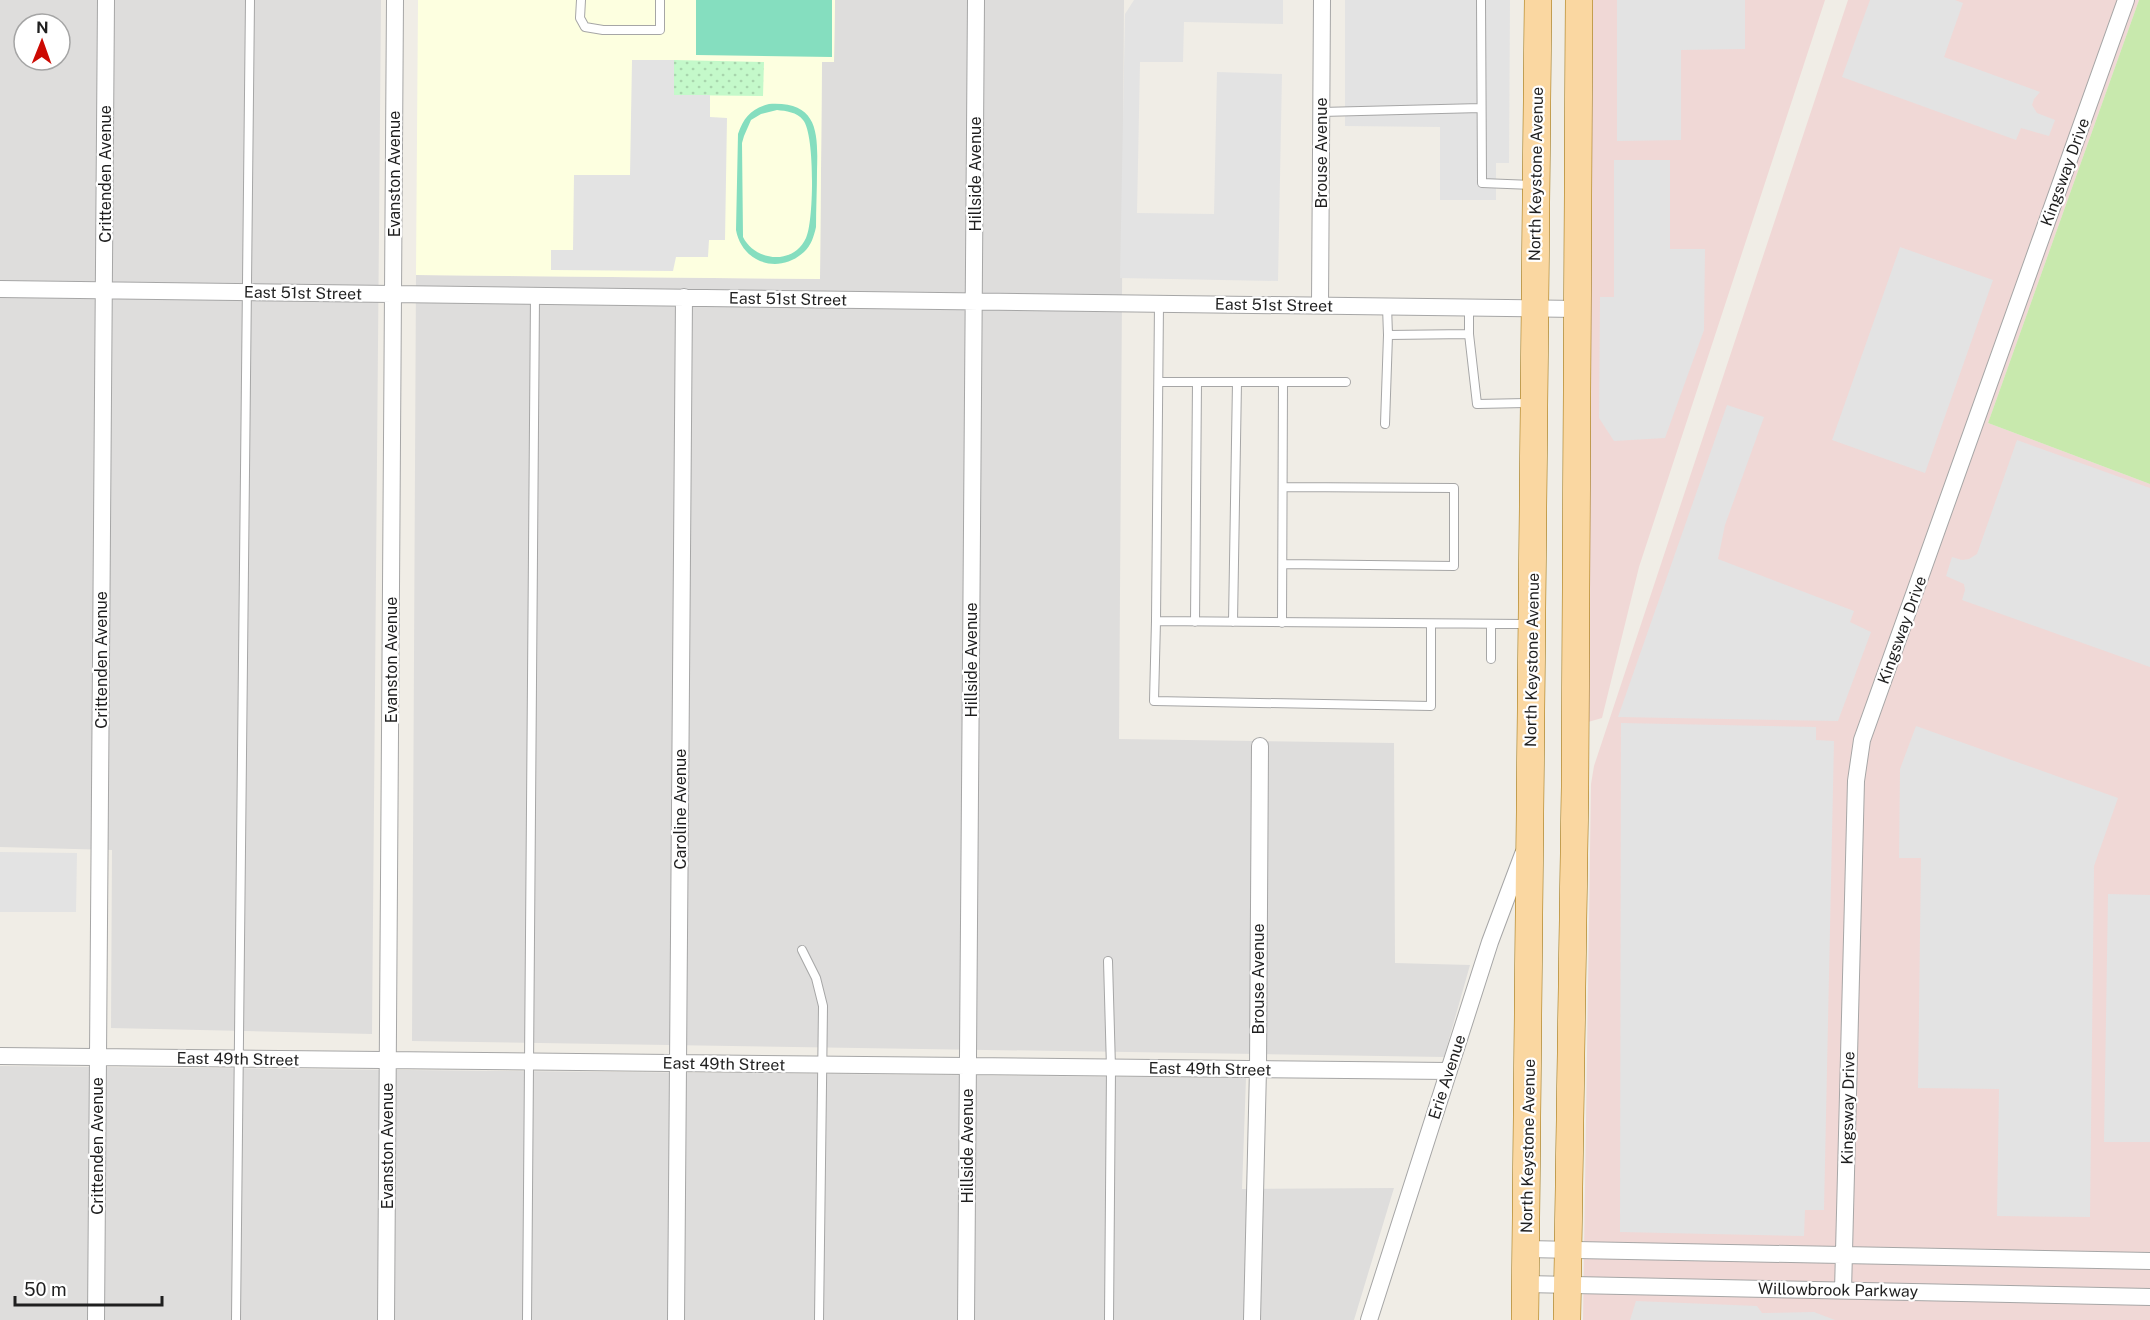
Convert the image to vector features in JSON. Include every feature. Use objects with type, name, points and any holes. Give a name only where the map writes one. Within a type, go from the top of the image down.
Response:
[{"type":"main road","name":"North Keystone Avenue","points":[[1525,1320],[1538,0]]},
{"type":"main road","points":[[1567,1320],[1575,787],[1579,0]]},
{"type":"street","name":"Crittenden Avenue","points":[[96,1320],[106,0]]},
{"type":"street","name":"Evanston Avenue","points":[[386,1320],[395,0]]},
{"type":"street","name":"Hillside Avenue","points":[[966,1320],[976,0]]},
{"type":"street","name":"Brouse Avenue","points":[[1320,305],[1322,0]]},
{"type":"street","name":"Kingsway Drive","points":[[1843,1291],[1856,781],[1862,740],[2126,0]]},
{"type":"street","name":"East 51st Street","points":[[0,289],[1577,309]]},
{"type":"street","name":"Caroline Avenue","points":[[676,1320],[684,297]]},
{"type":"street","name":"Brouse Avenue","points":[[1252,1320],[1258,1069],[1260,746]]},
{"type":"street","name":"Erie Avenue","points":[[1369,1320],[1490,942],[1530,836]]},
{"type":"street","name":"East 49th Street","points":[[0,1056],[1449,1071]]},
{"type":"street","points":[[1526,1249],[2150,1261]]},
{"type":"street","name":"Willowbrook Parkway","points":[[1525,1284],[2150,1297]]},
{"type":"lane","points":[[236,1320],[250,0]]},
{"type":"lane","points":[[581,0],[580,18],[585,27],[603,30],[660,30],[660,0]]},
{"type":"lane","points":[[1481,0],[1482,183],[1536,185]]},
{"type":"lane","points":[[1321,112],[1481,108]]},
{"type":"lane","points":[[527,1320],[535,296]]},
{"type":"lane","points":[[1159,303],[1154,701],[1431,706],[1431,624]]},
{"type":"lane","points":[[1385,424],[1388,306]]},
{"type":"lane","points":[[1469,307],[1469,334],[1477,404],[1534,403]]},
{"type":"lane","points":[[1388,335],[1469,334]]},
{"type":"lane","points":[[1159,382],[1346,382]]},
{"type":"lane","points":[[1195,622],[1197,382]]},
{"type":"lane","points":[[1233,622],[1237,382]]},
{"type":"lane","points":[[1282,623],[1283,382]]},
{"type":"lane","points":[[1283,487],[1454,488],[1454,566],[1283,564]]},
{"type":"lane","points":[[1156,621],[1532,624]]},
{"type":"lane","points":[[1491,625],[1491,659]]},
{"type":"lane","points":[[802,950],[816,978],[823,1006],[819,1320]]},
{"type":"lane","points":[[1108,961],[1111,1068],[1109,1320]]},
{"type":"shaded area","points":[[0,0],[381,0],[372,1034],[111,1028],[112,850],[0,847]]},
{"type":"shaded area","points":[[418,0],[835,0],[834,62],[822,62],[820,279],[416,275]]},
{"type":"shaded area","points":[[835,0],[1124,0],[1119,739],[1394,743],[1395,963],[1470,965],[1444,1057],[412,1041],[416,275],[820,279],[822,62],[834,61]]},
{"type":"shaded area","points":[[1134,0],[1283,0],[1283,24],[1184,22],[1183,62],[1140,62],[1137,213],[1214,214],[1217,72],[1282,74],[1278,281],[1120,278],[1125,14]]},
{"type":"shaded area","points":[[1345,0],[1510,0],[1509,163],[1496,163],[1496,200],[1440,200],[1440,127],[1345,126]]},
{"type":"shaded area","points":[[1593,0],[1825,0],[1639,567],[1602,718],[1588,722]]},
{"type":"shaded area","points":[[1617,0],[1745,0],[1745,49],[1681,50],[1681,140],[1617,141]]},
{"type":"shaded area","points":[[1848,0],[2139,0],[1988,423],[2150,484],[2150,1320],[1583,1320],[1591,784],[1594,766]]},
{"type":"shaded area","points":[[1870,0],[1955,0],[1963,3],[1944,57],[2040,92],[2032,105],[2037,113],[2055,120],[2049,136],[2021,128],[2016,140],[1842,77]]},
{"type":"shaded area","points":[[632,60],[674,60],[674,95],[710,95],[710,117],[727,118],[725,240],[709,240],[708,257],[676,257],[673,271],[551,270],[551,250],[573,250],[574,175],[630,175]]},
{"type":"shaded area","points":[[1614,160],[1670,160],[1670,249],[1705,249],[1704,330],[1665,438],[1614,441],[1599,418],[1600,297],[1614,297]]},
{"type":"shaded area","points":[[1900,247],[1993,280],[1925,473],[1832,440]]},
{"type":"shaded area","points":[[1727,405],[1764,417],[1725,525],[1718,559],[1854,611],[1850,622],[1871,632],[1838,721],[1618,717]]},
{"type":"shaded area","points":[[2017,440],[2150,488],[2150,667],[1962,600],[1964,584],[1946,576],[1952,557],[1962,560],[1977,554]]},
{"type":"shaded area","points":[[1621,723],[1816,727],[1816,740],[1834,741],[1824,1210],[1805,1210],[1804,1236],[1620,1232]]},
{"type":"shaded area","points":[[1916,726],[2118,798],[2094,866],[2090,1217],[1997,1216],[1999,1089],[1918,1088],[1921,858],[1899,858],[1900,769]]},
{"type":"shaded area","points":[[0,852],[77,853],[76,912],[0,912]]},
{"type":"shaded area","points":[[2108,894],[2150,895],[2150,1142],[2104,1142]]},
{"type":"shaded area","points":[[0,1066],[1246,1078],[1242,1189],[1394,1188],[1354,1320],[0,1320]]},
{"type":"shaded area","points":[[1636,1301],[1757,1306],[1762,1313],[1814,1312],[1835,1320],[1630,1320]]},
{"type":"green space","points":[[696,0],[832,0],[832,57],[696,55]]},
{"type":"green space","points":[[2139,0],[2150,0],[2150,484],[1988,423]]},
{"type":"green space","points":[[674,60],[764,62],[763,96],[673,95]]},
{"type":"green space","points":[[769,104],[785,104],[798,108],[806,114],[812,122],[817,144],[816,227],[812,241],[806,250],[794,259],[773,264],[754,258],[746,251],[736,230],[738,134],[749,114]],"holes":[[[777,110],[798,115],[807,128],[810,142],[812,197],[806,238],[792,253],[774,257],[756,251],[743,237],[742,143],[751,120],[761,114]]]}]
